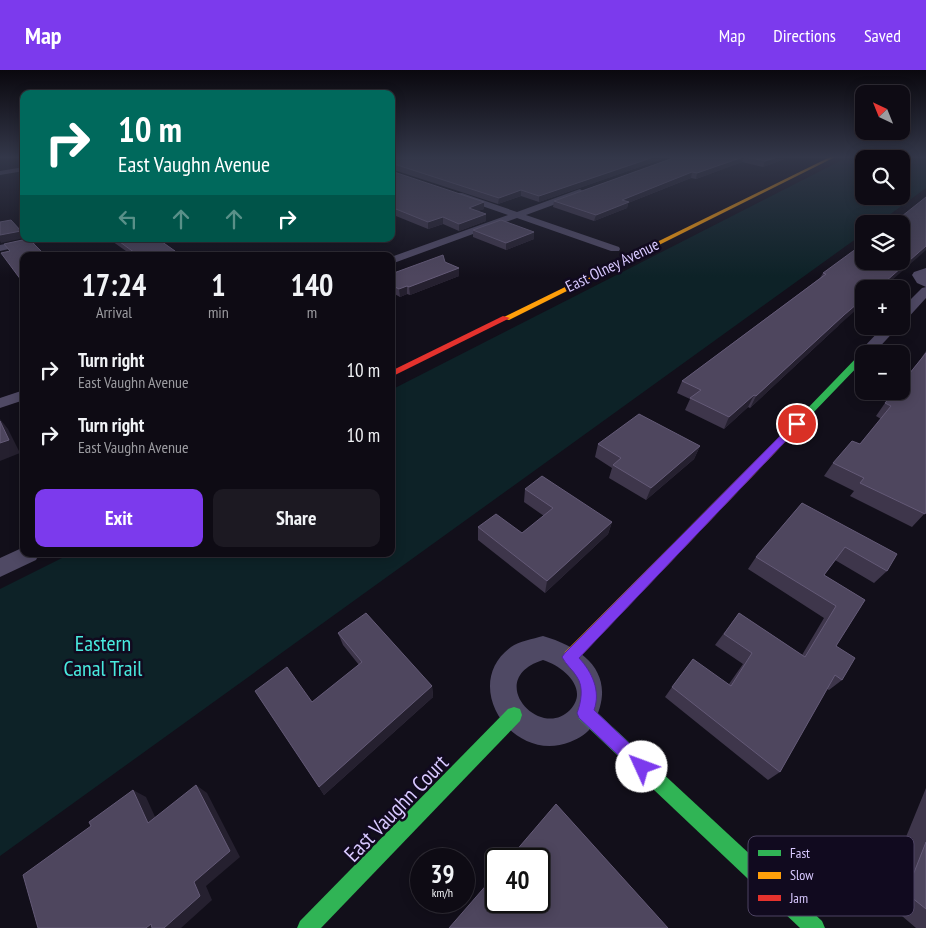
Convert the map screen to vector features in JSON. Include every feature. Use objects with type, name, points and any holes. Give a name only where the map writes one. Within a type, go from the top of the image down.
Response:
[{"type":"street","points":[[465,197],[616,249]]},
{"type":"street","points":[[395,260],[567,197]]},
{"type":"street","name":"East Olney Avenue","points":[[395,372],[751,197]]},
{"type":"street","points":[[0,248],[27,242]]},
{"type":"street","points":[[926,272],[918,275],[926,283]]},
{"type":"street","points":[[910,308],[926,291]]},
{"type":"street","points":[[873,345],[883,335]]},
{"type":"street","points":[[570,657],[855,363]]},
{"type":"street","points":[[0,403],[20,396]]},
{"type":"street","points":[[0,568],[22,557]]},
{"type":"street","points":[[543,648],[557,650],[570,657],[584,673],[588,683],[589,704],[585,713],[577,723],[566,730],[552,733],[531,728],[514,715],[506,703],[503,689],[504,676],[509,664],[518,655],[530,650],[543,648]]},
{"type":"street","points":[[585,713],[748,865]]},
{"type":"street","name":"East Vaughn Court","points":[[307,928],[514,715]]},
{"type":"street","points":[[802,916],[815,928]]},
{"type":"green space","name":"Eastern Canal Trail","points":[[769,197],[855,197],[855,205],[903,205],[889,215],[855,215],[855,239],[0,856],[0,589],[64,557],[395,557],[395,388]]},
{"type":"building","points":[[395,197],[469,197],[484,202],[469,208],[486,214],[459,224],[443,217],[428,222],[395,209]]},
{"type":"building","points":[[565,197],[629,197],[622,200],[629,202],[596,215],[554,201]]},
{"type":"building","points":[[926,197],[926,197],[926,246],[910,260],[910,215],[903,215]]},
{"type":"building","points":[[11,220],[20,231],[0,235],[0,222]]},
{"type":"building","points":[[501,220],[534,232],[506,243],[473,230]]},
{"type":"building","points":[[20,241],[32,242],[42,252],[20,252],[20,279],[1,253],[10,251],[4,244]]},
{"type":"building","points":[[120,242],[162,242],[175,251],[171,252],[134,252]]},
{"type":"building","points":[[855,250],[855,270],[899,270],[887,280],[855,280],[855,306],[756,396],[754,395],[729,417],[690,398],[701,390],[682,381],[826,274],[823,273]]},
{"type":"building","points":[[443,255],[445,262],[459,268],[399,289],[395,287],[395,273]]},
{"type":"building","points":[[926,353],[925,514],[860,483],[864,478],[833,463],[852,441],[860,444],[891,406],[885,403],[888,400],[910,400],[910,373]]},
{"type":"building","points":[[639,414],[700,446],[651,488],[613,465],[621,458],[598,444]]},
{"type":"building","points":[[0,421],[9,440],[0,443]]},
{"type":"building","points":[[542,476],[612,522],[547,581],[478,527],[496,514],[522,533],[553,508],[525,489]]},
{"type":"building","points":[[802,503],[897,554],[887,571],[845,547],[824,575],[865,600],[836,646],[855,658],[842,680],[835,675],[780,772],[672,687],[693,659],[731,686],[752,653],[724,634],[739,613],[805,657],[836,606],[756,557]]},
{"type":"building","points":[[366,613],[432,686],[319,787],[255,691],[287,667],[312,702],[362,662],[338,633]]},
{"type":"building","points":[[196,785],[230,851],[194,882],[200,896],[164,928],[152,928],[151,924],[146,928],[38,928],[23,875],[91,826],[89,822],[133,790],[148,823]]},
{"type":"building","points":[[556,804],[668,928],[449,928],[462,913],[475,913],[475,898],[485,887],[485,913],[550,913],[550,848],[518,848]]},
{"type":"building","points":[[926,842],[926,909],[914,899],[914,873]]},
{"type":"traffic: fast","points":[[807,414],[855,364]]},
{"type":"traffic: fast","points":[[585,713],[748,865]]},
{"type":"traffic: fast","points":[[307,928],[514,715]]},
{"type":"traffic: fast","points":[[802,916],[815,928]]},
{"type":"traffic: slow","points":[[506,318],[752,197]]},
{"type":"traffic: slow","points":[[570,657],[807,414]]},
{"type":"traffic: jam","points":[[395,372],[506,318]]},
{"type":"route","points":[[642,767],[585,713],[589,704],[588,683],[584,673],[570,657],[797,424]]}]
